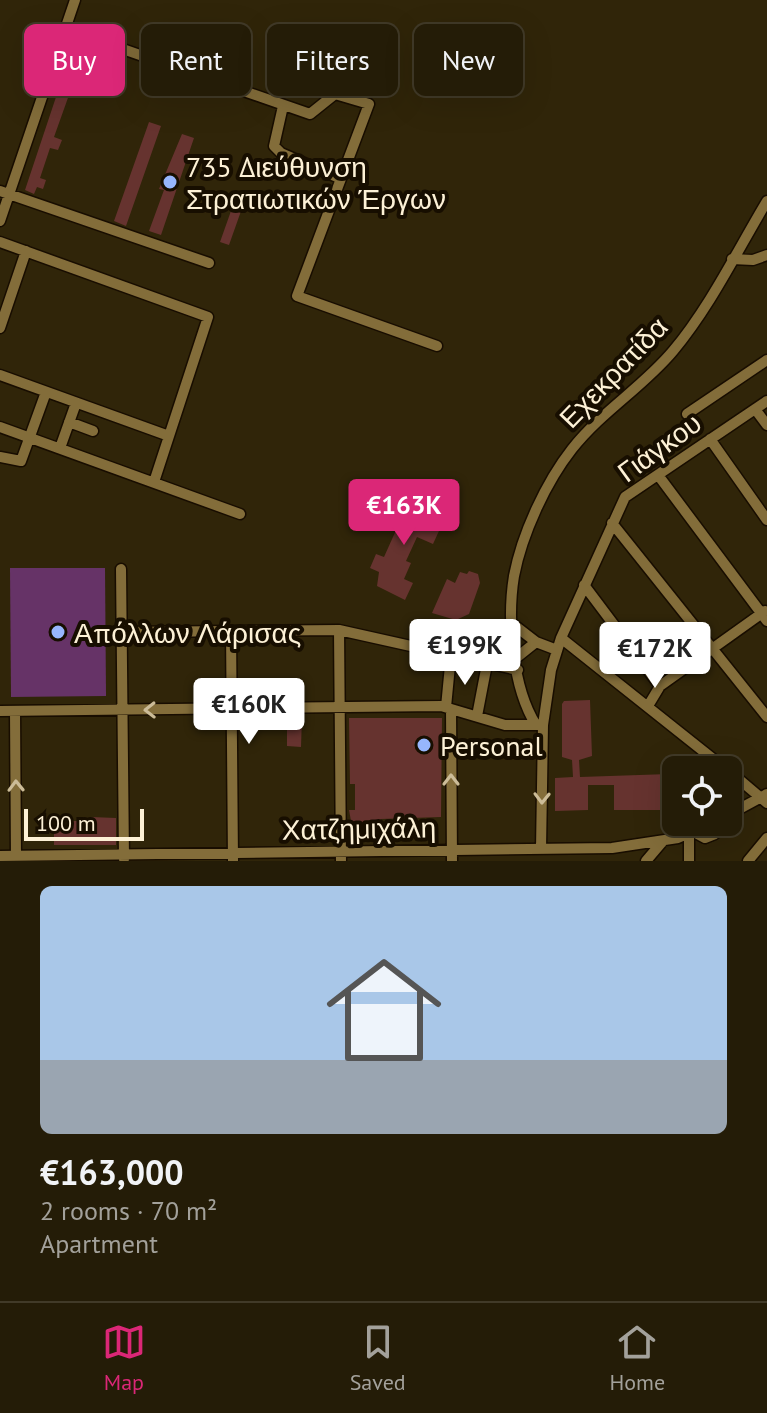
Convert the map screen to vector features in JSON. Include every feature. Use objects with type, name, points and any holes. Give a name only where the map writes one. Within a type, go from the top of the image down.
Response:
[{"type":"street","points":[[67,24],[75,0]]},
{"type":"street","points":[[125,50],[310,114],[335,94],[369,104],[297,296],[437,346]]},
{"type":"street","points":[[0,221],[5,193],[40,96]]},
{"type":"street","points":[[283,106],[274,146],[281,153],[339,178]]},
{"type":"street","points":[[5,193],[209,263]]},
{"type":"street","name":"Εχεκρατίδα","points":[[540,725],[516,658],[515,573],[554,475],[599,417],[671,353],[767,201]]},
{"type":"street","points":[[0,242],[208,317],[154,482]]},
{"type":"street","points":[[0,328],[26,251]]},
{"type":"street","points":[[732,259],[753,260],[767,255]]},
{"type":"street","points":[[687,414],[767,360]]},
{"type":"street","points":[[0,375],[169,436]]},
{"type":"street","points":[[0,457],[21,461],[46,392]]},
{"type":"street","name":"Γιάγκου","points":[[540,725],[561,638],[625,497],[767,401]]},
{"type":"street","points":[[60,448],[76,403]]},
{"type":"street","points":[[755,409],[767,425]]},
{"type":"street","points":[[69,422],[93,431]]},
{"type":"street","points":[[0,427],[240,514]]},
{"type":"street","points":[[710,439],[767,520]]},
{"type":"street","points":[[648,706],[660,686],[765,615],[658,475]]},
{"type":"street","points":[[612,523],[767,717]]},
{"type":"street","points":[[121,569],[124,858]]},
{"type":"street","points":[[584,585],[660,686]]},
{"type":"street","points":[[514,625],[536,642],[557,650]]},
{"type":"street","points":[[122,632],[339,630],[518,670]]},
{"type":"street","points":[[339,630],[341,857]]},
{"type":"street","points":[[231,631],[233,857]]},
{"type":"street","points":[[561,638],[710,756]]},
{"type":"street","points":[[516,658],[536,642]]},
{"type":"street","points":[[451,655],[448,708],[452,856]]},
{"type":"street","points":[[477,716],[487,664]]},
{"type":"street","points":[[0,711],[448,708],[505,725],[540,725],[541,849]]},
{"type":"street","points":[[15,711],[16,858]]},
{"type":"street","points":[[742,781],[765,798],[742,809]]},
{"type":"street","name":"Χατζημιχάλη","points":[[0,856],[509,855],[541,849],[612,848],[680,836]]},
{"type":"street","points":[[691,836],[689,856],[698,861]]},
{"type":"street","points":[[748,861],[767,838]]},
{"type":"street","points":[[646,861],[663,841]]},
{"type":"shaded area","name":"Απόλλων Λάρισας","points":[[10,568],[105,568],[106,696],[11,697]]},
{"type":"building","points":[[56,96],[69,96],[54,137],[62,140],[58,150],[50,148],[40,178],[46,180],[43,189],[37,187],[34,194],[25,190]]},
{"type":"building","points":[[149,122],[161,126],[126,226],[114,221]]},
{"type":"building","name":"735 Διεύθυνση Στρατιωτικών Έργων","points":[[182,134],[194,138],[161,235],[149,231],[164,190],[159,189]]},
{"type":"building","points":[[237,194],[246,197],[229,245],[220,242]]},
{"type":"building","points":[[402,500],[444,520],[433,544],[417,537],[406,561],[411,563],[404,579],[413,583],[405,600],[377,586],[379,572],[370,568],[376,554],[384,557],[397,528],[390,525]]},
{"type":"building","points":[[469,571],[478,574],[480,583],[469,614],[456,620],[432,613],[447,579],[455,583],[460,572],[467,574]]},
{"type":"building","points":[[590,700],[592,756],[579,760],[580,777],[662,774],[662,810],[614,810],[614,785],[588,785],[588,810],[555,811],[555,778],[573,777],[572,760],[562,757],[564,701]]},
{"type":"building","points":[[287,716],[302,717],[301,747],[287,746]]},
{"type":"building","points":[[349,718],[442,718],[441,817],[381,819],[372,836],[363,837],[353,832],[349,810],[355,810],[355,784],[350,784]]},
{"type":"building","points":[[91,817],[116,818],[116,845],[54,845],[54,826],[72,826],[72,821],[91,821]]},
{"type":"place","name":"735 Διεύθυνση Στρατιωτικών Έργων","points":[[170,182]]},
{"type":"place","name":"Απόλλων Λάρισας","points":[[58,632]]},
{"type":"place","name":"Personal","points":[[424,745]]}]
